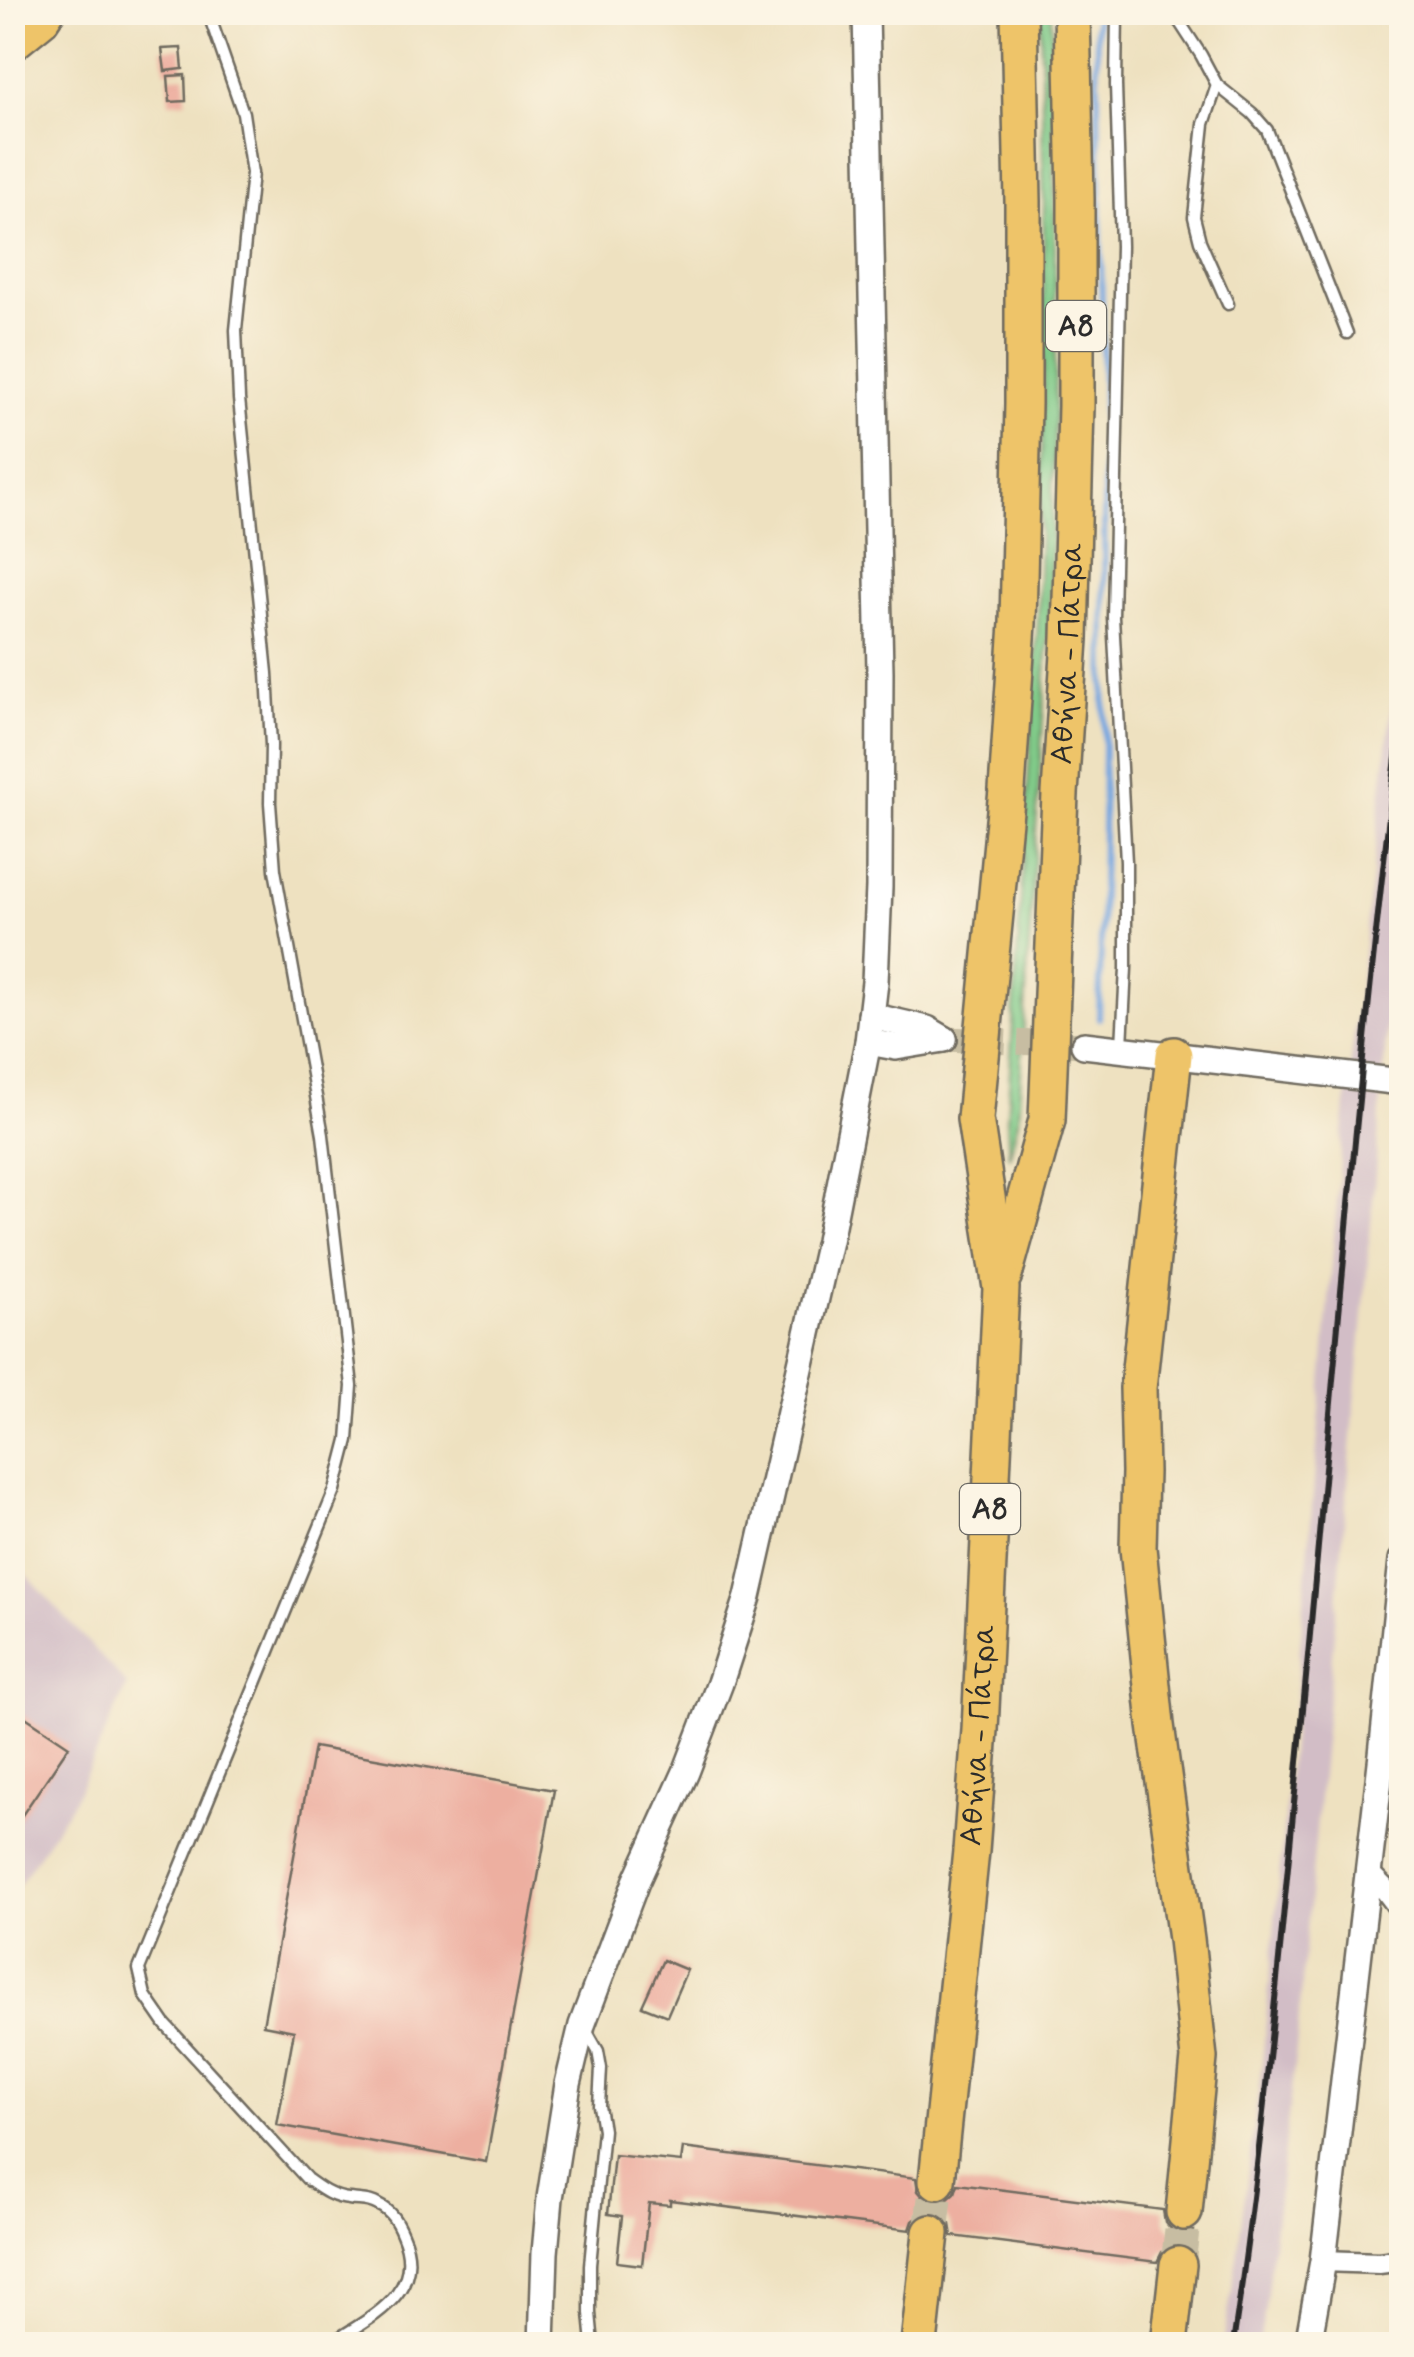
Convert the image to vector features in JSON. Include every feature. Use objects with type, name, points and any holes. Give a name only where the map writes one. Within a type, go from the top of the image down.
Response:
[{"type":"highway","name":"Αθήνα - Πάτρα","points":[[937,2181],[980,1730],[1001,1288],[975,1118],[1007,790],[1018,624],[1023,404],[1019,12]]},
{"type":"highway","name":"Αθήνα - Πάτρα","points":[[1001,1288],[1047,1120],[1070,639],[1076,406],[1072,12]]},
{"type":"highway","points":[[1174,1054],[1138,1388],[1138,1548],[1156,1725],[1199,2058],[1184,2212]]},
{"type":"highway","points":[[920,2344],[932,2233]]},
{"type":"highway","points":[[1169,2344],[1178,2264]]},
{"type":"main road","points":[[12,46],[44,21],[49,12]]},
{"type":"street","points":[[542,2344],[550,2198],[568,2084],[582,2025],[636,1882],[686,1772],[748,1597],[829,1241],[868,1042],[879,887],[880,672],[866,12]]},
{"type":"street","points":[[868,1042],[896,1047],[944,1039],[926,1029],[871,1016]]},
{"type":"street","points":[[1084,1045],[1402,1082]]},
{"type":"street","points":[[1308,2344],[1323,2261],[1402,1560]]},
{"type":"street","points":[[1367,1871],[1402,1912]]},
{"type":"street","points":[[1323,2261],[1402,2260]]},
{"type":"lane","points":[[1117,12],[1121,246],[1113,617],[1126,862],[1122,1049]]},
{"type":"lane","points":[[1173,12],[1217,85],[1252,112],[1266,130],[1348,334]]},
{"type":"lane","points":[[207,14],[243,113],[252,173],[236,330],[239,399],[267,673],[275,870],[323,1135],[352,1386],[348,1440],[335,1490],[138,1969],[145,1995],[165,2024],[307,2179],[328,2194],[347,2200],[367,2200],[384,2208],[396,2221],[405,2240],[410,2268],[405,2284],[392,2302],[330,2344]]},
{"type":"lane","points":[[1217,85],[1204,124],[1194,218],[1228,304]]},
{"type":"lane","points":[[582,2025],[598,2050],[601,2068],[599,2106],[603,2130],[590,2264],[593,2344]]},
{"type":"shaded area","points":[[1401,623],[1401,897],[1296,2050],[1259,2344],[1223,2344],[1263,2054],[1342,1139]]},
{"type":"shaded area","points":[[13,1560],[127,1685],[74,1800],[13,1895]]},
{"type":"green space","points":[[1051,12],[1055,403],[1049,623],[1018,1120],[1009,1158],[1007,1119],[1038,622],[1044,201],[1040,13]]},
{"type":"building","points":[[181,48],[183,69],[165,71],[162,49]]},
{"type":"building","points":[[185,75],[186,101],[170,102],[168,76]]},
{"type":"building","points":[[12,1708],[69,1746],[12,1830]]},
{"type":"building","points":[[314,1747],[554,1790],[486,2162],[277,2125],[294,2031],[263,2025]]},
{"type":"building","points":[[663,1960],[687,1970],[667,2016],[642,2006]]},
{"type":"building","points":[[683,2148],[916,2178],[918,2191],[934,2202],[947,2200],[958,2184],[1163,2210],[1165,2222],[1172,2230],[1194,2231],[1192,2249],[1170,2245],[1157,2262],[952,2236],[950,2224],[934,2212],[922,2214],[910,2230],[670,2200],[670,2205],[649,2203],[642,2265],[617,2262],[622,2216],[608,2214],[614,2155],[681,2162]]},
{"type":"waterway","points":[[1096,12],[1104,515],[1099,1018]]},
{"type":"tunnel","points":[[944,1039],[1084,1045]]},
{"type":"tunnel","points":[[931,2233],[937,2181]]},
{"type":"tunnel","points":[[1178,2265],[1184,2212]]},
{"type":"railway","points":[[1233,2344],[1274,2007],[1357,1119],[1402,709]]}]
